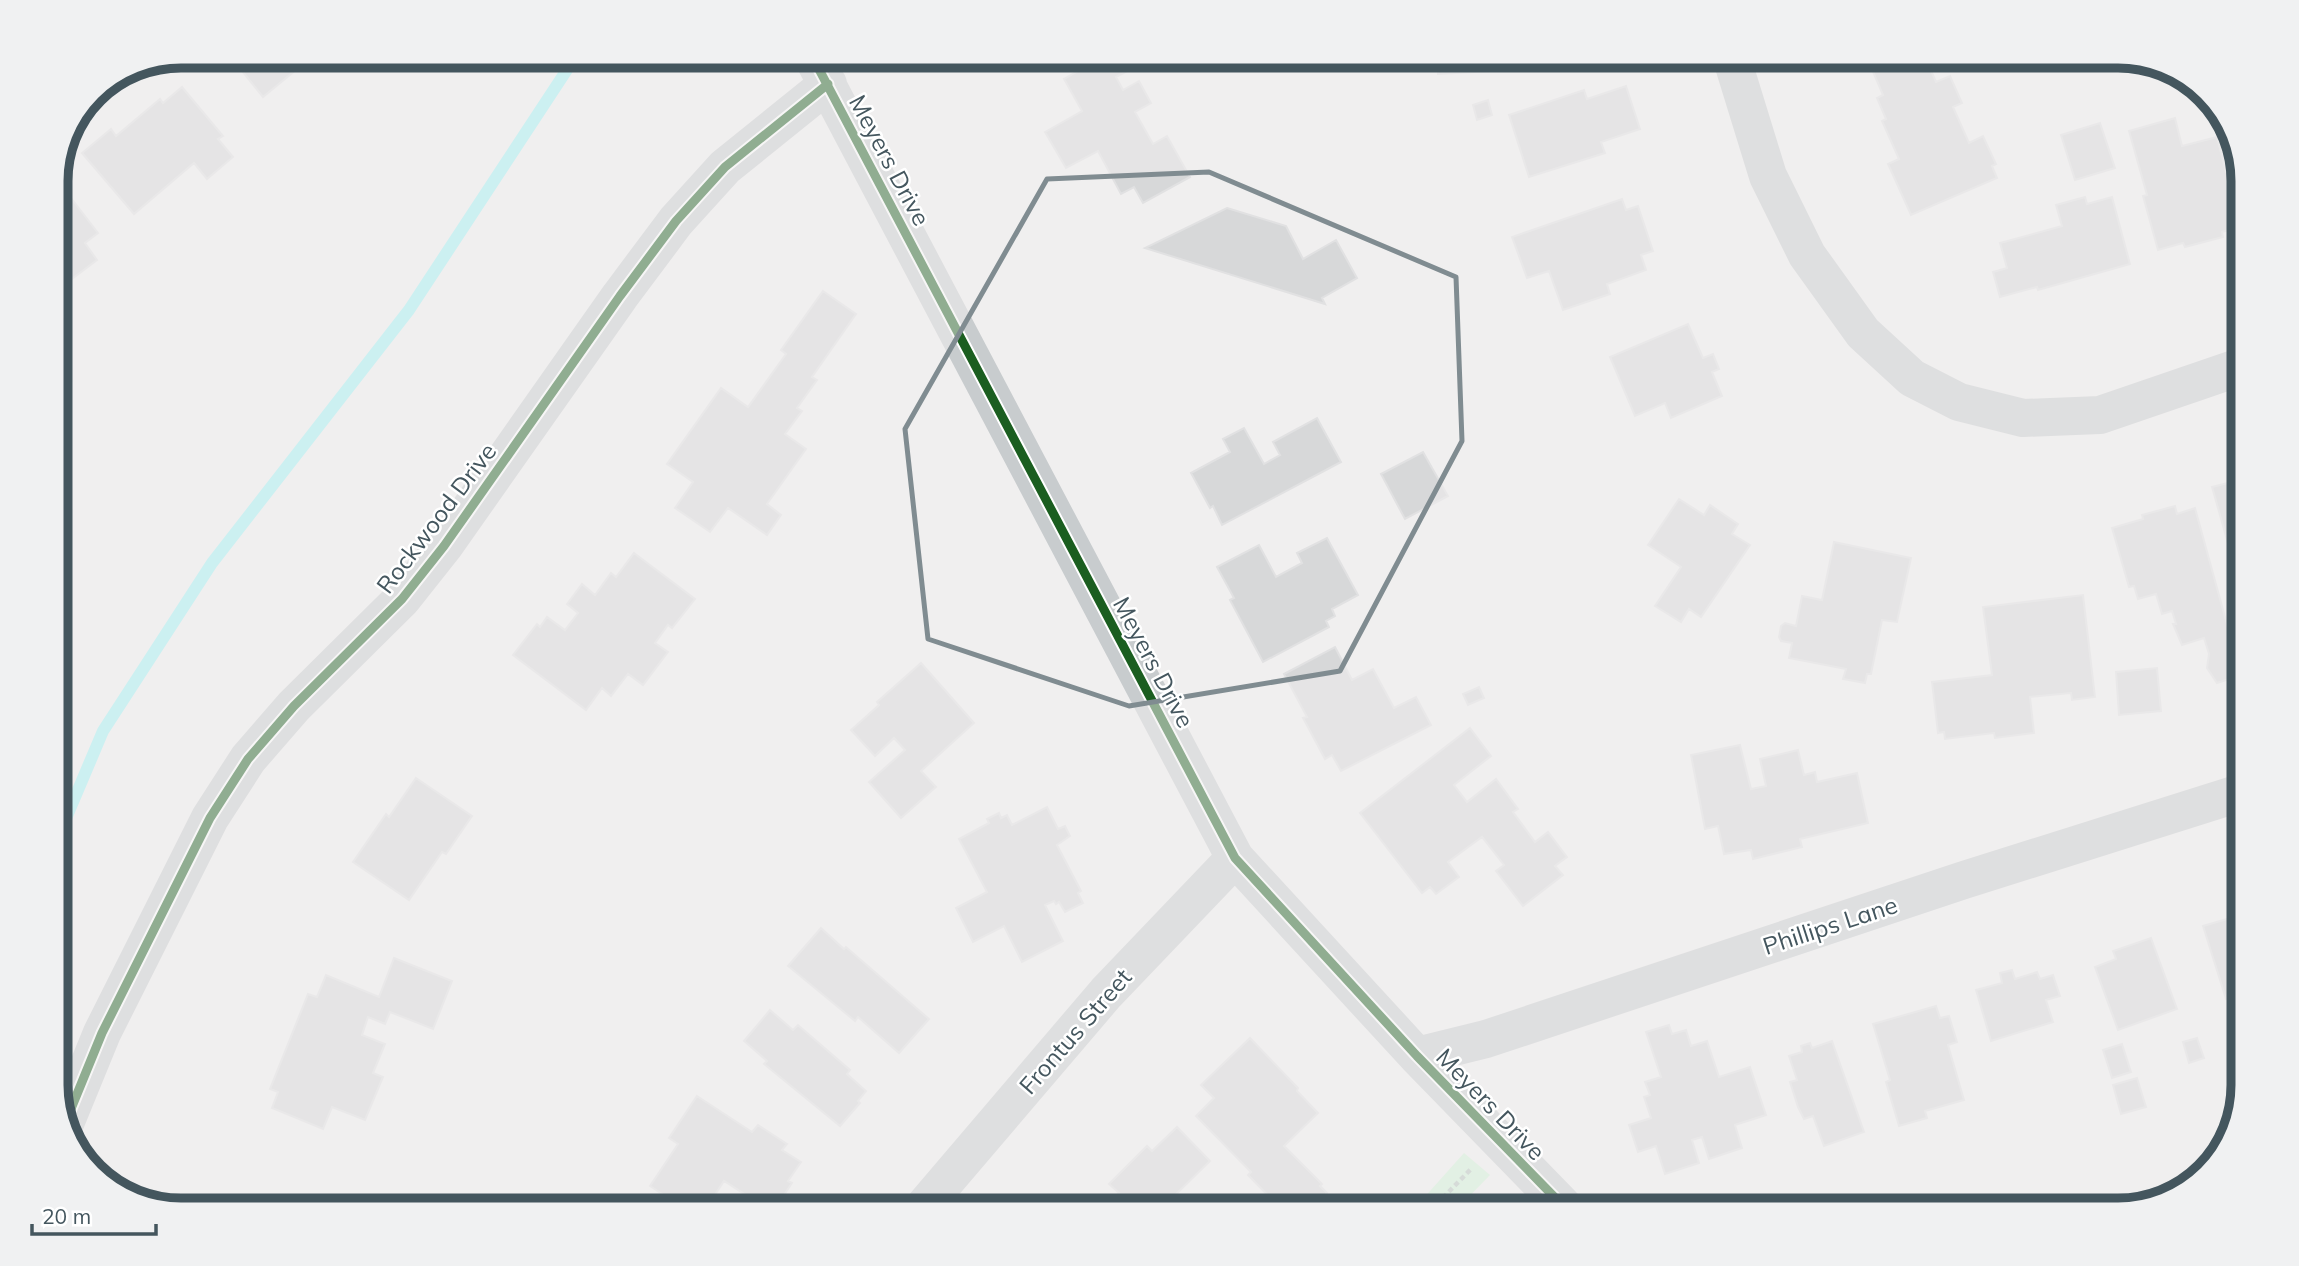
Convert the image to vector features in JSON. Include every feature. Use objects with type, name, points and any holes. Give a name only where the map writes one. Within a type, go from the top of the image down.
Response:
[{"type":"street","points":[[1735,68],[1768,176],[1807,255],[1863,333],[1912,378],[1959,402],[2023,418],[2100,415],[2231,370]]},
{"type":"street","name":"Meyers Drive","points":[[820,70],[1235,858],[1417,1056],[1555,1198]]},
{"type":"street","name":"Rockwood Drive","points":[[71,1110],[108,1021],[210,818],[248,759],[294,706],[402,599],[444,546],[676,221],[820,70]]},
{"type":"street","name":"Phillips Lane","points":[[1417,1056],[1486,1040],[1952,884],[2231,796]]},
{"type":"street","name":"Frontus Street","points":[[931,1198],[1106,993],[1235,858]]},
{"type":"path","points":[[1443,1198],[1499,1140]]},
{"type":"highlighted area","points":[[1209,172],[1456,277],[1462,441],[1340,671],[1129,706],[928,639],[905,429],[1047,179]]},
{"type":"green space","points":[[1464,1153],[1490,1175],[1468,1198],[1424,1198]]},
{"type":"building","points":[[240,68],[298,68],[263,97]]},
{"type":"building","points":[[1084,68],[1133,68],[1116,77],[1123,90],[1139,81],[1151,103],[1135,112],[1153,144],[1167,136],[1190,177],[1143,203],[1134,187],[1121,194],[1098,151],[1066,168],[1045,132],[1082,111],[1064,79]]},
{"type":"building","points":[[1438,68],[1492,68],[1492,71],[1438,74]]},
{"type":"building","points":[[1871,68],[1930,68],[1936,82],[1950,76],[1962,103],[1953,107],[1969,143],[1983,136],[1996,164],[1992,166],[1997,178],[1911,215],[1888,164],[1899,159],[1882,121],[1886,119],[1877,98],[1883,95]]},
{"type":"building","points":[[1626,86],[1640,129],[1601,142],[1605,153],[1529,177],[1509,115],[1584,90],[1587,99]]},
{"type":"building","points":[[182,87],[223,136],[218,139],[233,157],[207,179],[194,163],[134,214],[82,153],[111,129],[116,136],[160,99],[163,103]]},
{"type":"building","points":[[1488,100],[1492,115],[1477,120],[1473,105]]},
{"type":"building","points":[[2175,118],[2182,146],[2217,137],[2226,172],[2230,171],[2231,175],[2231,229],[2222,232],[2223,237],[2185,247],[2183,243],[2158,250],[2143,196],[2147,195],[2129,131]]},
{"type":"building","points":[[2100,123],[2115,168],[2075,180],[2061,135]]},
{"type":"building","points":[[68,194],[98,233],[85,243],[97,260],[68,282]]},
{"type":"building","points":[[2085,197],[2087,204],[2112,197],[2130,264],[2038,290],[2037,287],[2000,297],[1993,272],[2007,268],[2000,243],[2062,226],[2056,205]]},
{"type":"building","points":[[1622,199],[1626,210],[1638,206],[1653,251],[1641,255],[1646,270],[1607,284],[1610,294],[1563,310],[1549,271],[1527,278],[1512,237]]},
{"type":"building","points":[[1227,208],[1286,226],[1303,259],[1336,240],[1357,278],[1322,298],[1325,304],[1145,248]]},
{"type":"building","points":[[823,291],[856,314],[812,377],[817,380],[797,408],[802,411],[785,434],[806,449],[767,504],[781,515],[767,535],[728,508],[710,532],[675,508],[693,482],[667,464],[721,388],[748,407],[786,354],[781,350]]},
{"type":"building","points":[[1688,324],[1703,358],[1713,354],[1719,369],[1712,372],[1722,396],[1671,418],[1665,403],[1635,416],[1610,357]]},
{"type":"building","points":[[1317,418],[1341,462],[1222,525],[1191,473],[1230,452],[1223,439],[1244,428],[1264,464],[1280,455],[1273,442]]},
{"type":"building","points":[[1423,452],[1448,496],[1405,519],[1381,474]]},
{"type":"building","points":[[2231,482],[2231,554],[2212,487]]},
{"type":"building","points":[[1679,499],[1704,515],[1710,505],[1738,524],[1732,534],[1750,545],[1701,617],[1689,609],[1681,622],[1655,606],[1681,567],[1648,545]]},
{"type":"building","points":[[2175,506],[2177,514],[2195,508],[2231,639],[2231,678],[2217,683],[2207,668],[2209,654],[2204,638],[2182,645],[2173,624],[2176,624],[2172,611],[2162,614],[2156,594],[2138,599],[2134,586],[2129,587],[2112,528],[2143,519],[2142,515]]},
{"type":"building","points":[[1327,538],[1358,595],[1332,609],[1335,616],[1326,621],[1329,627],[1263,662],[1230,600],[1234,598],[1217,567],[1259,545],[1276,577],[1302,563],[1297,553]]},
{"type":"building","points":[[1834,542],[1911,558],[1897,622],[1882,620],[1871,674],[1867,674],[1865,683],[1843,679],[1846,669],[1789,658],[1792,643],[1781,641],[1779,637],[1781,626],[1785,623],[1796,626],[1802,596],[1822,600]]},
{"type":"building","points":[[634,553],[695,599],[672,628],[668,625],[655,643],[668,652],[643,685],[628,674],[611,696],[602,688],[586,710],[513,655],[537,624],[540,627],[547,617],[565,630],[578,613],[567,604],[582,584],[595,595],[611,573],[616,577]]},
{"type":"building","points":[[2083,595],[2095,697],[2072,700],[2071,693],[2030,697],[2034,733],[1995,738],[1994,733],[1945,739],[1944,732],[1938,733],[1932,682],[1992,675],[1983,607]]},
{"type":"building","points":[[1335,647],[1352,680],[1373,669],[1394,708],[1416,697],[1431,725],[1341,771],[1332,755],[1325,759],[1284,674]]},
{"type":"building","points":[[921,663],[974,723],[921,771],[936,787],[901,818],[869,782],[905,750],[894,738],[875,756],[851,730],[879,705],[877,702]]},
{"type":"building","points":[[2157,668],[2161,711],[2119,715],[2116,672]]},
{"type":"building","points":[[1479,687],[1484,698],[1468,705],[1463,694]]},
{"type":"building","points":[[1470,728],[1491,756],[1454,785],[1467,802],[1496,779],[1518,809],[1513,812],[1535,842],[1548,832],[1567,857],[1555,866],[1563,875],[1523,906],[1496,871],[1504,865],[1482,837],[1448,862],[1459,877],[1436,894],[1430,887],[1422,893],[1360,813]]},
{"type":"building","points":[[1740,745],[1751,789],[1766,786],[1760,759],[1798,750],[1804,775],[1815,772],[1817,782],[1857,773],[1868,823],[1800,839],[1802,847],[1753,859],[1751,850],[1724,854],[1718,826],[1705,829],[1691,755]]},
{"type":"building","points":[[416,778],[472,816],[446,854],[442,852],[409,900],[353,862],[386,814],[389,817]]},
{"type":"building","points":[[1047,807],[1058,829],[1065,826],[1070,836],[1057,845],[1081,891],[1078,893],[1083,903],[1065,912],[1059,902],[1045,905],[1063,941],[1022,962],[1004,926],[973,942],[956,908],[987,892],[959,839],[989,823],[987,819],[999,813],[1001,818],[1007,815],[1012,825]]},
{"type":"building","points":[[2231,918],[2231,997],[2226,999],[2203,926]]},
{"type":"building","points":[[821,928],[929,1019],[899,1053],[858,1017],[855,1021],[788,966]]},
{"type":"building","points":[[2151,938],[2177,1009],[2118,1030],[2095,967],[2116,959],[2113,951]]},
{"type":"building","points":[[394,958],[452,981],[433,1029],[390,1012],[385,1024],[368,1017],[362,1035],[385,1044],[373,1073],[383,1077],[365,1120],[332,1107],[323,1129],[272,1108],[278,1092],[270,1089],[308,994],[317,997],[326,975],[379,997]]},
{"type":"building","points":[[2012,970],[2015,979],[2037,972],[2040,979],[2053,975],[2060,996],[2046,1000],[2053,1022],[1991,1041],[1976,990],[2002,983],[2000,973]]},
{"type":"building","points":[[1936,1006],[1940,1018],[1949,1016],[1957,1042],[1948,1045],[1964,1100],[1925,1111],[1927,1118],[1899,1126],[1886,1082],[1890,1080],[1873,1024]]},
{"type":"building","points":[[770,1010],[793,1030],[798,1025],[850,1070],[847,1074],[866,1091],[858,1101],[860,1103],[840,1126],[764,1064],[767,1061],[744,1041]]},
{"type":"building","points":[[1669,1025],[1672,1034],[1686,1030],[1691,1046],[1707,1041],[1719,1077],[1750,1067],[1766,1115],[1735,1125],[1742,1148],[1709,1159],[1702,1137],[1692,1140],[1699,1163],[1665,1174],[1656,1146],[1638,1152],[1629,1125],[1651,1118],[1644,1097],[1650,1095],[1645,1082],[1661,1077],[1646,1032]]},
{"type":"building","points":[[1250,1038],[1318,1113],[1284,1146],[1322,1184],[1320,1186],[1327,1193],[1322,1198],[1270,1198],[1248,1175],[1251,1172],[1196,1116],[1214,1098],[1201,1085]]},
{"type":"building","points":[[2197,1038],[2204,1058],[2189,1063],[2183,1042]]},
{"type":"building","points":[[1832,1041],[1864,1132],[1824,1146],[1813,1116],[1804,1119],[1798,1107],[1790,1082],[1797,1080],[1789,1056],[1802,1052],[1801,1046],[1810,1043],[1812,1048]]},
{"type":"building","points":[[2122,1044],[2131,1072],[2112,1078],[2103,1050]]},
{"type":"building","points":[[2137,1078],[2146,1107],[2121,1114],[2113,1085]]},
{"type":"building","points":[[697,1096],[752,1132],[758,1125],[787,1144],[782,1150],[801,1162],[788,1181],[792,1183],[782,1198],[750,1198],[724,1181],[713,1198],[668,1198],[650,1186],[678,1144],[669,1138]]},
{"type":"building","points":[[1177,1127],[1210,1161],[1172,1198],[1114,1198],[1119,1193],[1109,1184],[1147,1146],[1152,1151]]},
{"type":"waterway","points":[[68,814],[103,731],[212,563],[409,310],[568,68]]},
{"type":"cycle path","points":[[818,68],[1235,858],[1417,1056],[1555,1198]]},
{"type":"cycle path","points":[[71,1109],[102,1033],[210,818],[248,759],[294,706],[402,599],[444,546],[676,221],[725,167],[828,84]]}]
